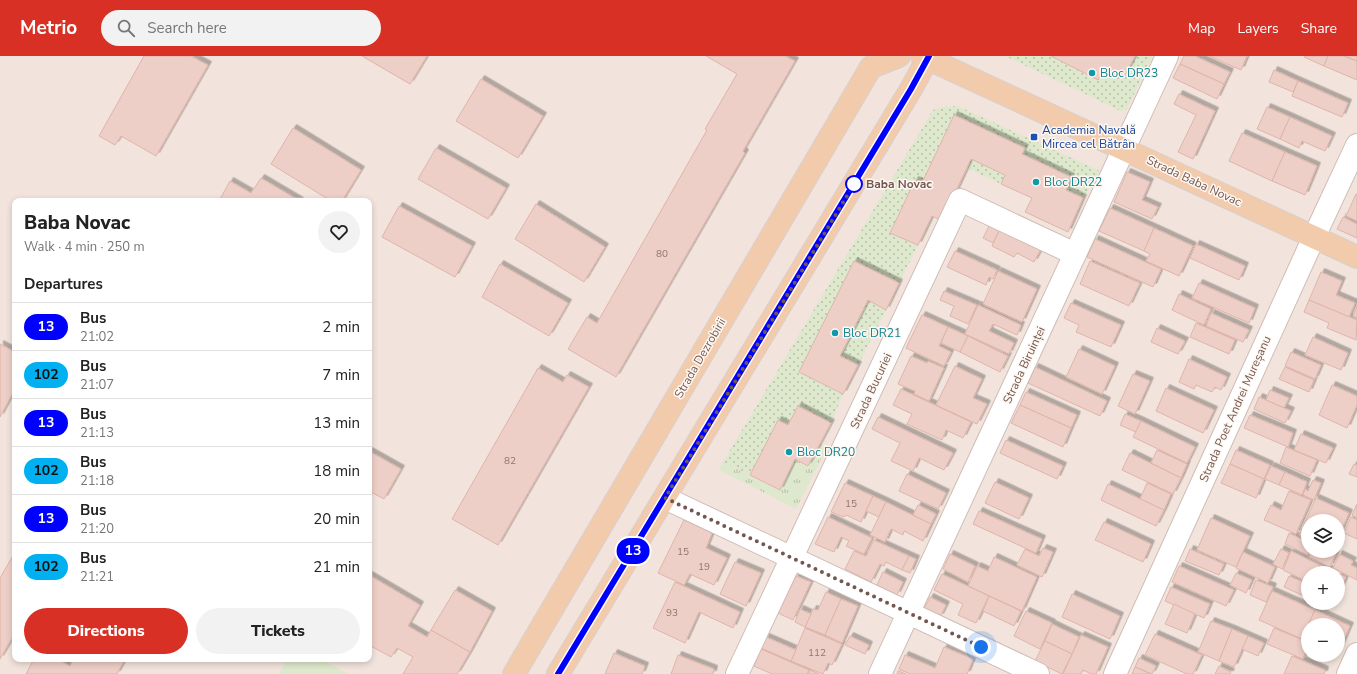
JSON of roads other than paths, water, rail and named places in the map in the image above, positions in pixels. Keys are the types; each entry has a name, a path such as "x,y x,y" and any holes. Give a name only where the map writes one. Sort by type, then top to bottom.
{"main road":[{"name":"Strada Dezrobirii","path":"514,674 871,67 899,56"},
{"name":"Strada Baba Novac","path":"926,57 1357,257"},
{"path":"558,674 911,89 926,57"}],"street":[{"name":"Strada Biruinței","path":"880,674 1167,56"},
{"name":"Strada Poet Andrei Mureșanu","path":"1115,674 1357,145"},
{"name":"Strada Bucuriei","path":"737,674 960,200 1075,254"},
{"path":"665,498 1038,674"},
{"path":"1348,674 1357,654"}],"place":[{"name":"Bloc DR23","path":"1092,73"},
{"name":"Academia Navală Mircea cel Bătrân","path":"1034,137"},
{"name":"Bloc DR22","path":"1036,182"},
{"name":"Baba Novac","path":"854,184"},
{"name":"Bloc DR21","path":"835,333"},
{"name":"Bloc DR20","path":"789,452"}]}
